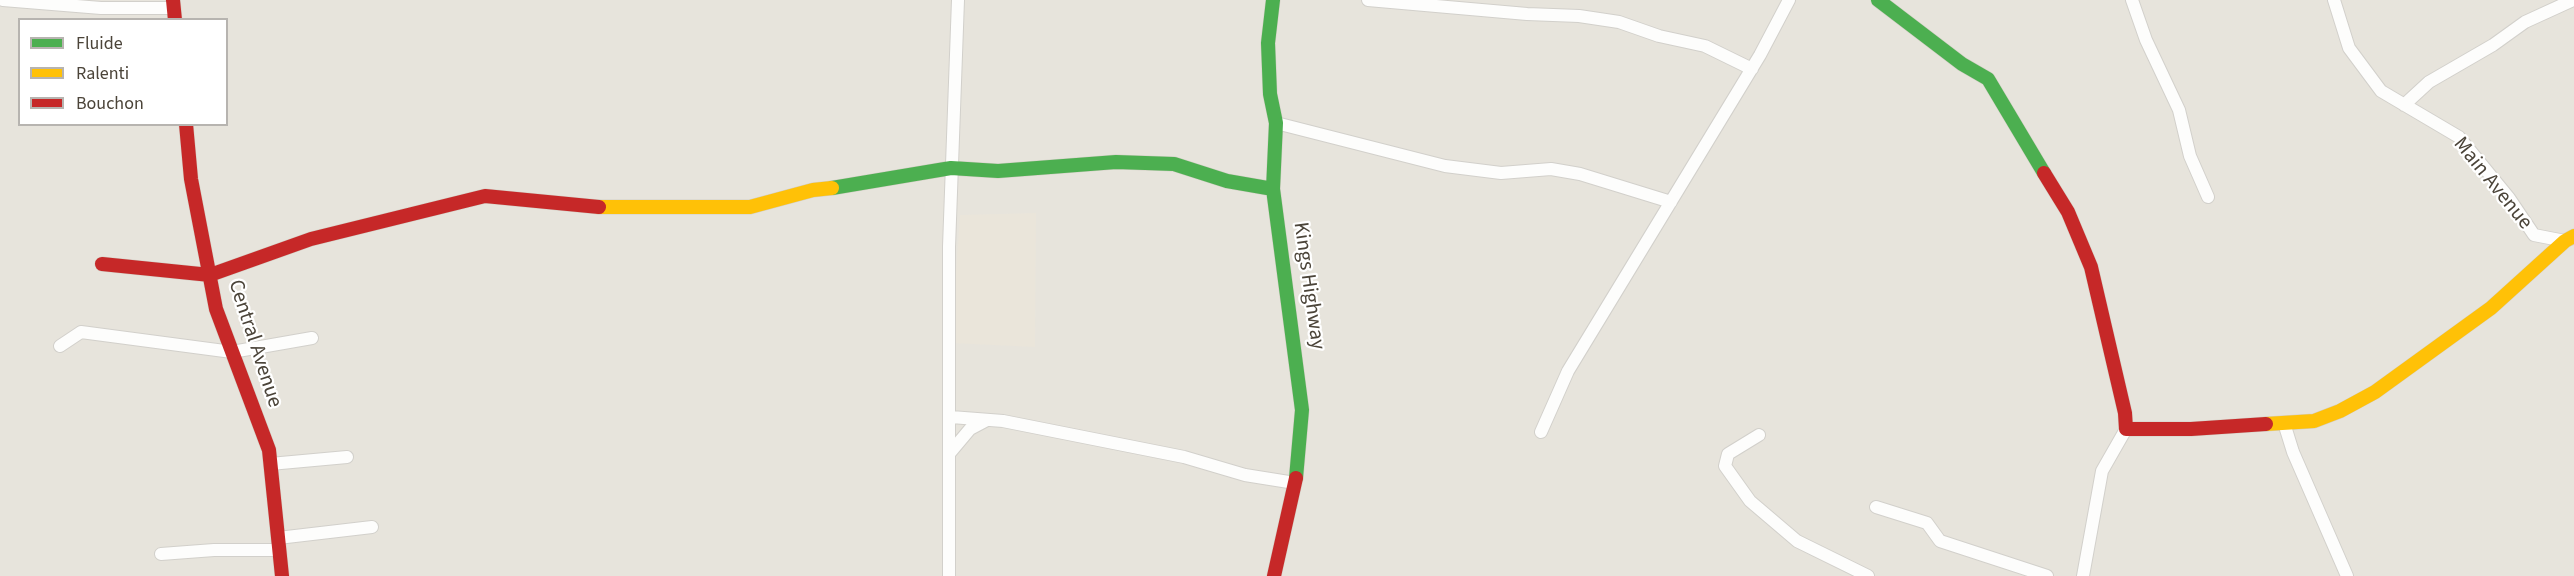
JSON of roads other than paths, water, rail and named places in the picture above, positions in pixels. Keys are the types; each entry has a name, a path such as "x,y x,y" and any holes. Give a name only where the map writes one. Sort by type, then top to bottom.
{"street":[{"path":"3,0 101,8 174,9"},
{"path":"949,576 951,417 949,247 958,0"},
{"name":"Kings Highway","path":"1273,0 1268,43 1270,94 1276,123 1274,189 1302,410 1295,483 1274,576"},
{"path":"1368,0 1527,14 1579,16 1620,22 1659,36 1706,46 1752,69"},
{"path":"1541,432 1568,371 1752,69 1789,0"},
{"path":"1878,0 1962,64 1988,79 2068,212 2091,267 2125,413 2126,429 2102,471 2083,576"},
{"path":"2132,0 2146,40 2179,110 2190,156 2208,197"},
{"name":"Main Avenue","path":"2334,0 2349,48 2380,91 2459,137 2509,198 2534,235 2571,238"},
{"path":"2404,105 2429,82 2493,45 2525,22 2573,0"},
{"path":"1276,123 1445,166 1501,173 1551,169 1580,174 1671,202"},
{"name":"Central Avenue","path":"186,126 191,179 216,309 269,450 282,576"},
{"path":"102,264 210,275 311,239 485,196 581,207 653,210 750,207 813,190 854,186 951,168 998,171 1116,162 1174,164 1227,181 1274,189"},
{"path":"2126,429 2191,429 2314,421 2340,411 2375,392 2491,308 2571,238"},
{"path":"60,346 81,332 232,352 312,338"},
{"path":"951,417 988,420 1080,436 1184,457 1245,475 1295,483"},
{"path":"949,454 970,429 988,420"},
{"path":"2284,423 2292,452 2347,576"},
{"path":"1759,435 1728,454 1725,466 1750,501 1797,541 1868,576"},
{"path":"270,464 347,457"},
{"path":"1876,507 1927,523 1940,541 2047,576"},
{"path":"162,554 279,544 372,527"}]}
